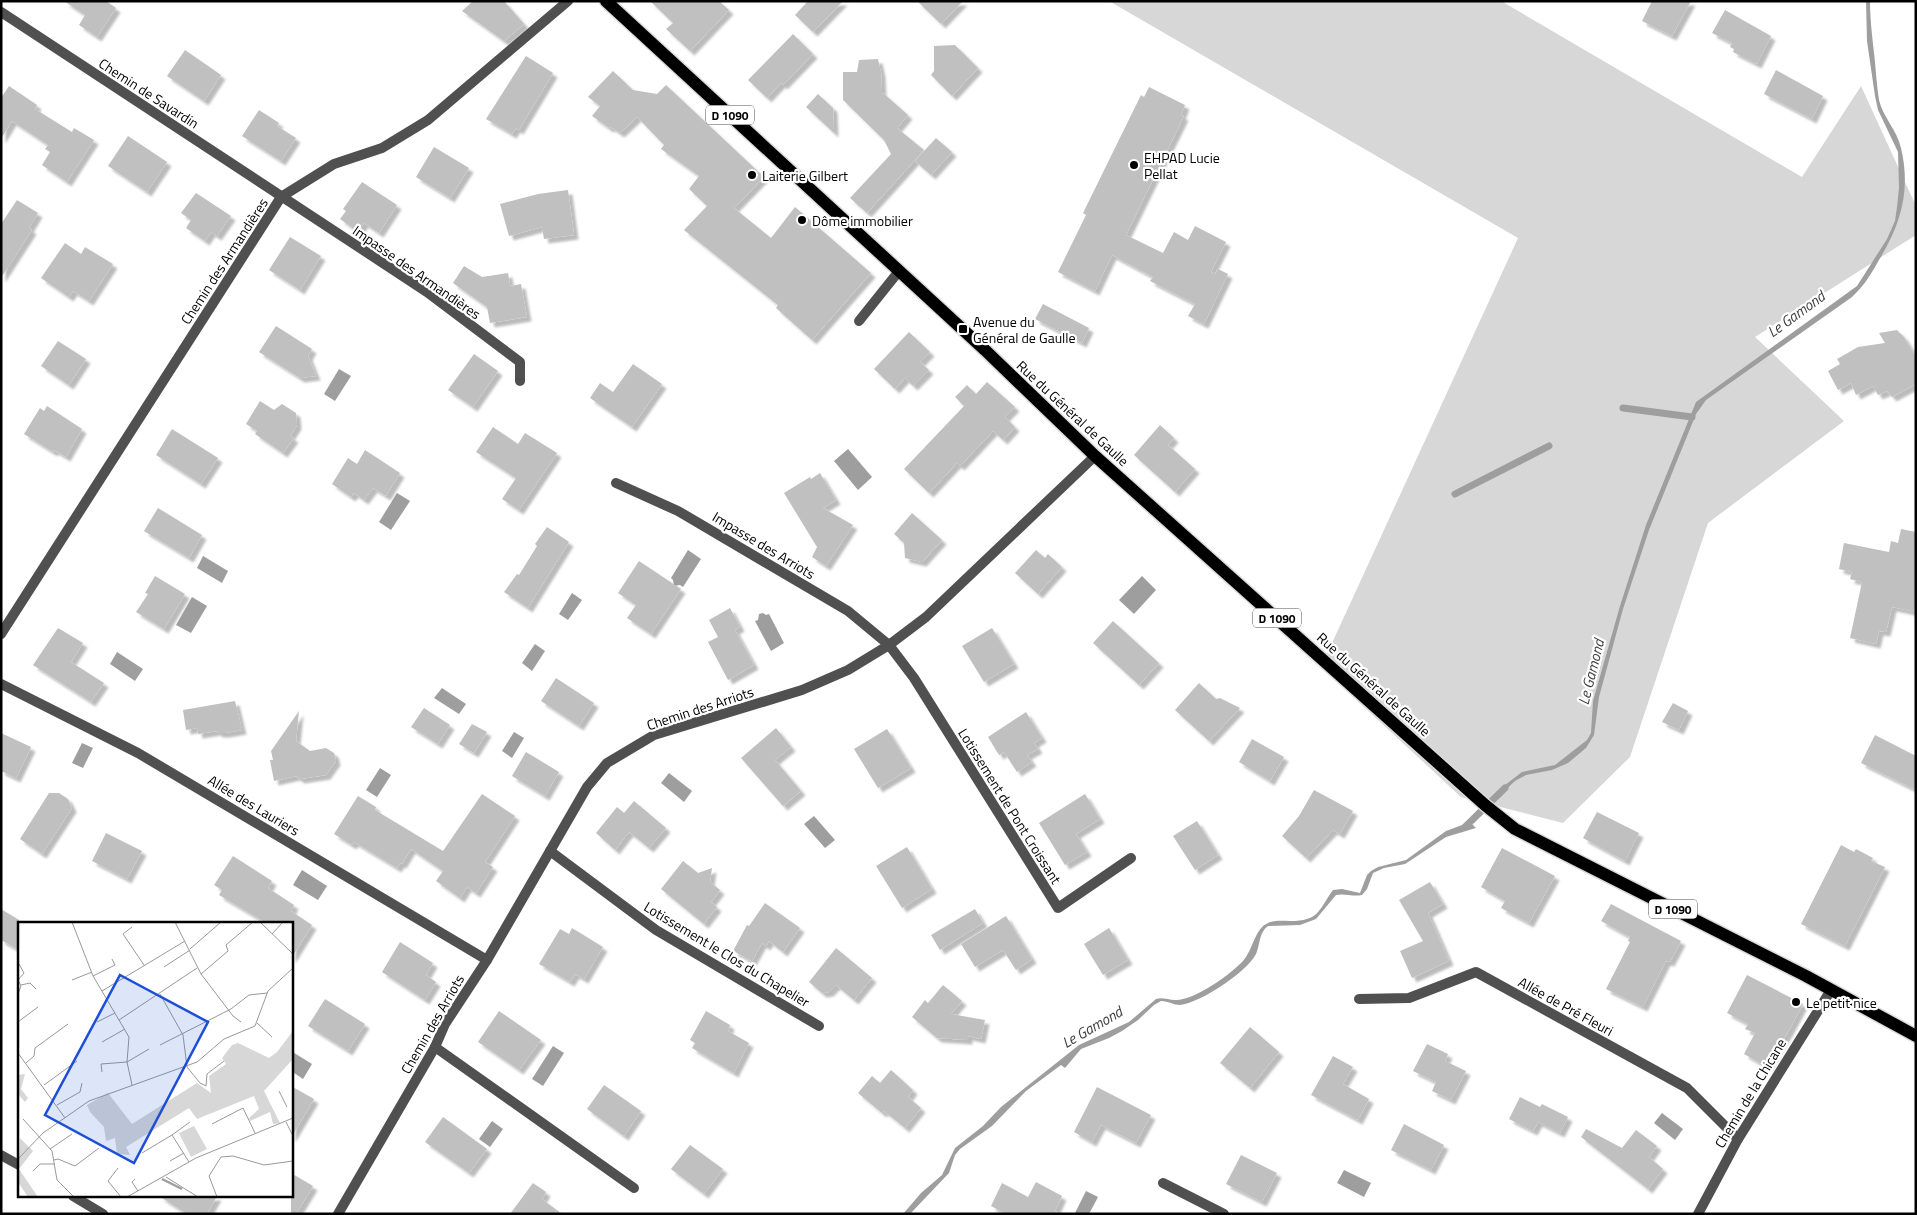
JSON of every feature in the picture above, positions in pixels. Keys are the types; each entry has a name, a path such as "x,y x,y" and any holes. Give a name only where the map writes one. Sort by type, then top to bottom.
{"main road":[{"name":"Rue du Général de Gaulle","path":"606,1 985,350 1095,456 1485,805 1516,829 1831,990"},
{"name":"D 1090","path":"1831,990 1916,1036"}],"street":[{"name":"Chemin des Armandières","path":"1,634 281,196 334,164 382,148 428,120 568,1"},
{"name":"Chemin de Savardin","path":"1,12 281,196"},
{"name":"Impasse des Armandières","path":"281,196 428,292 520,362 520,381"},
{"path":"859,321 899,271"},
{"name":"Chemin des Arriots","path":"338,1214 435,1047 445,1024 486,960 587,787 608,763 654,735 802,690 848,670 889,645 926,617 1095,456"},
{"name":"Impasse des Arriots","path":"616,483 678,511 741,546 848,611 889,645"},
{"name":"Lotissement de Pont Croissant","path":"889,645 914,678 1058,908 1131,858"},
{"name":"Allée des Lauriers","path":"1,684 138,752 486,960"},
{"name":"Lotissement le Clos du Chapelier","path":"550,851 656,930 819,1026"},
{"name":"Allée de Pré Fleuri","path":"1359,999 1409,998 1476,972 1687,1088 1738,1138"},
{"name":"Chemin de la Chicane","path":"1698,1214 1738,1138 1831,990"},
{"path":"435,1047 634,1188"},
{"path":"1,1155 18,1164"},
{"path":"1163,1183 1224,1214"},
{"path":"76,1198 103,1214"}],"shaded area":[{"path":"1109,1 1501,1 1802,177 1861,86 1916,206 1916,235 1755,337 1844,421 1708,523 1630,757 1563,823 1461,797 1321,667 1518,238"},
{"path":"1866,1 1870,1 1879,100 1899,141 1904,163 1905,178 1902,206 1887,247 1870,275 1852,297 1706,400 1696,414 1649,530 1623,609 1599,697 1594,735 1586,748 1568,763 1552,770 1526,775 1515,781 1501,794 1496,792 1522,772 1555,765 1587,740 1591,733 1593,701 1620,606 1646,525 1696,402 1857,286 1887,239 1895,221 1897,207 1899,188 1898,152 1878,110 1875,96 1867,41"},
{"path":"339,369 351,376 335,401 324,394"},
{"path":"848,449 872,477 858,490 834,461"},
{"path":"397,493 410,501 391,530 379,522"},
{"path":"688,550 701,559 683,587 680,585 674,586 671,578"},
{"path":"203,556 228,571 222,583 197,568"},
{"path":"1142,576 1156,590 1134,614 1119,600"},
{"path":"572,593 582,600 568,620 559,614"},
{"path":"192,597 207,606 191,633 176,625"},
{"path":"759,614 769,614 784,643 771,651 755,621 758,620"},
{"path":"535,644 545,651 532,671 522,663"},
{"path":"117,652 143,669 135,681 110,664"},
{"path":"442,688 466,704 459,714 434,698"},
{"path":"514,732 524,738 512,758 502,751"},
{"path":"82,743 93,748 83,768 72,763"},
{"path":"380,768 391,775 377,797 366,790"},
{"path":"669,773 692,791 684,802 661,783"},
{"path":"814,816 835,840 825,848 804,824"},
{"path":"1470,822 1476,828 1446,837 1405,864 1384,868 1373,873 1367,889 1362,895 1336,895 1316,919 1300,925 1268,926 1263,932 1256,954 1251,961 1222,986 1189,1003 1180,1005 1161,1001 1122,1031 1081,1049 1065,1068 1061,1065 1026,1091 992,1126 960,1149 955,1155 949,1173 910,1214 903,1214 921,1193 942,1175 955,1148 983,1126 1001,1107 1079,1045 1129,1022 1156,999 1183,999 1202,992 1230,973 1243,961 1260,929 1268,923 1273,921 1300,921 1312,917 1333,890 1342,889 1360,893 1367,875 1371,871 1378,867 1406,860 1446,831"},
{"path":"302,870 327,886 318,900 293,885"},
{"path":"553,1046 564,1053 543,1086 532,1079"},
{"path":"292,1052 312,1064 303,1079 292,1072"},
{"path":"1662,1113 1683,1129 1675,1140 1654,1123"},
{"path":"492,1121 503,1129 490,1147 479,1139"},
{"path":"1344,1170 1371,1183 1364,1197 1337,1183"},
{"path":"1086,1191 1098,1197 1089,1214 1077,1214 1075,1213"}],"building":[{"path":"64,1 106,1 116,8 97,37 79,25 85,15"},
{"path":"473,1 504,1 524,24 504,41 462,11"},
{"path":"650,1 719,1 729,10 690,51 666,29 673,23"},
{"path":"808,1 843,1 813,32 795,15"},
{"path":"917,1 963,1 941,24"},
{"path":"1652,1 1691,1 1672,36 1642,21"},
{"path":"1725,10 1771,36 1757,64 1733,52 1734,49 1730,47 1732,43 1712,33"},
{"path":"793,34 813,54 783,85 781,83 767,98 748,80"},
{"path":"955,45 978,68 952,96 931,75 934,71 934,46"},
{"path":"185,50 221,75 204,101 167,76"},
{"path":"526,56 553,73 519,130 516,128 512,134 486,119"},
{"path":"878,59 882,92 908,115 897,128 924,150 867,213 850,198 891,154 884,140 843,100 843,72 857,72 859,60"},
{"path":"1776,70 1823,96 1812,119 1764,94"},
{"path":"613,71 633,90 657,94 666,85 764,177 734,208 771,238 795,207 871,273 812,340 776,308 778,305 684,230 707,206 689,189 699,176 661,149 664,145 637,117 620,133 592,116 600,106 588,97"},
{"path":"9,86 37,105 35,109 72,132 74,128 94,140 67,182 42,165 50,152 45,149 48,145 12,121 1,139 1,98"},
{"name":"EHPAD Lucie Pellat","path":"1149,87 1185,105 1181,115 1184,116 1126,235 1163,253 1174,232 1188,240 1195,226 1226,242 1211,272 1215,274 1218,269 1228,274 1204,324 1188,316 1195,304 1150,281 1153,277 1112,255 1095,291 1058,272 1086,215 1083,213 1141,95 1144,97"},
{"path":"818,94 833,108 834,133 806,107"},
{"path":"259,110 279,123 277,126 296,138 281,161 242,136"},
{"path":"128,136 167,162 147,192 108,166"},
{"path":"936,138 952,152 931,175 915,161"},
{"path":"434,147 469,168 450,198 416,177"},
{"path":"362,182 397,205 379,233 364,223 358,232 340,219 346,211 343,209"},
{"path":"568,190 574,235 544,239 542,227 509,236 500,204 538,194"},
{"path":"196,193 231,216 217,236 211,232 205,241 186,228 191,220 181,213"},
{"path":"17,200 38,213 29,228 32,230 1,278 1,224"},
{"path":"290,237 321,256 300,290 269,270"},
{"path":"65,243 81,254 85,247 113,264 89,301 73,291 69,297 41,278"},
{"path":"464,266 482,277 508,273 510,286 521,284 527,317 490,323 487,307 453,283"},
{"path":"1043,304 1089,328 1082,343 1035,319"},
{"path":"276,326 312,349 308,356 316,376 300,378 259,352"},
{"path":"1897,330 1904,337 1916,357 1916,384 1892,397 1887,391 1878,395 1873,386 1856,395 1851,383 1838,390 1828,371 1840,364 1837,359 1858,347 1885,343 1879,333"},
{"path":"909,332 930,352 920,362 929,370 913,386 905,378 895,389 874,369"},
{"path":"58,341 86,359 69,385 41,366"},
{"path":"474,354 498,371 473,407 448,390"},
{"path":"633,364 662,384 632,427 590,398 600,383 613,392"},
{"path":"987,382 1015,407 1005,417 1015,427 1003,440 993,431 960,466 957,463 929,493 904,469 964,406 955,397 967,385 976,394"},
{"path":"260,401 274,410 282,404 296,413 297,425 290,436 294,438 283,453 255,434 257,431 246,424"},
{"path":"47,406 82,429 66,457 54,450 53,452 24,434 40,408 44,411"},
{"path":"1160,425 1174,438 1168,445 1195,469 1175,492 1134,455"},
{"path":"493,427 518,444 525,433 557,453 519,510 502,499 516,478 476,452"},
{"path":"172,429 218,458 201,484 156,455"},
{"path":"365,450 400,473 386,496 373,488 364,500 354,493 351,497 332,484 348,458 357,464"},
{"path":"820,473 836,500 823,508 853,525 826,566 812,557 817,547 784,493"},
{"path":"158,508 202,535 189,558 144,531"},
{"path":"912,513 942,540 922,562 905,558 904,543 894,534"},
{"path":"547,527 569,542 528,608 504,592 517,574 519,575 537,546 535,544"},
{"path":"1901,529 1916,532 1916,612 1892,607 1886,632 1879,631 1876,644 1850,638 1862,582 1850,579 1852,572 1839,569 1844,543 1889,552 1891,541 1898,543"},
{"path":"1036,550 1045,558 1048,554 1062,567 1038,594 1015,573"},
{"path":"639,561 681,589 651,634 627,618 636,605 618,593"},
{"path":"155,576 185,594 164,629 136,612 148,594 145,593"},
{"path":"730,608 740,627 735,630 754,665 728,680 708,642 718,637 709,620"},
{"path":"1113,621 1159,663 1139,685 1093,643"},
{"path":"58,628 83,643 71,662 104,683 91,702 33,665"},
{"path":"992,628 1014,664 984,682 962,646"},
{"path":"556,678 594,703 579,726 541,701"},
{"path":"1199,683 1216,699 1220,698 1240,708 1209,741 1175,710"},
{"path":"235,701 242,730 198,734 197,728 186,730 183,710"},
{"path":"1673,703 1688,711 1679,730 1662,722"},
{"path":"424,708 450,725 438,744 411,727"},
{"path":"299,711 296,741 310,751 326,748 334,753 336,761 326,775 300,779 296,776 274,781 270,760 273,760 271,751"},
{"path":"1026,712 1042,738 1034,743 1038,749 1027,755 1032,762 1017,772 1004,752 999,755 988,737"},
{"path":"472,724 487,732 474,753 459,744"},
{"path":"776,728 791,747 775,760 801,791 783,806 741,758"},
{"path":"887,729 911,768 878,788 854,749"},
{"path":"1,733 31,747 16,778 1,771"},
{"path":"1875,735 1916,756 1916,790 1861,763"},
{"path":"1252,739 1284,757 1270,781 1239,762"},
{"path":"526,752 559,772 545,796 512,776"},
{"path":"1314,790 1353,811 1340,834 1333,830 1306,858 1282,836 1299,816"},
{"path":"49,793 59,793 68,799 72,808 42,854 20,839"},
{"path":"482,794 515,816 485,862 493,867 476,893 467,887 460,898 436,881 443,871 411,849 402,864 400,863 397,868 354,842 352,845 334,834 358,796 376,807 375,810 443,851"},
{"path":"1085,794 1100,819 1076,834 1087,852 1065,865 1039,823"},
{"path":"634,801 666,828 649,848 629,832 615,850 596,833 617,807 624,813"},
{"path":"1597,812 1639,833 1625,861 1583,838"},
{"path":"1197,821 1218,855 1195,870 1173,836"},
{"path":"106,833 142,851 127,879 92,861"},
{"path":"1841,845 1854,852 1856,849 1873,858 1871,861 1885,867 1845,946 1801,924"},
{"path":"907,847 932,889 902,908 876,866"},
{"path":"1502,848 1555,876 1529,923 1501,908 1505,901 1481,887"},
{"path":"233,856 272,881 268,888 294,905 291,911 312,925 292,957 292,922 265,922 219,895 222,890 214,885"},
{"path":"683,861 698,873 712,868 710,882 720,890 711,902 717,907 704,924 661,889"},
{"path":"1430,882 1443,904 1428,913 1449,961 1412,978 1400,951 1423,941 1399,900"},
{"path":"765,903 800,928 783,952 769,941 766,946 762,943 752,961 733,951 747,925 749,926"},
{"path":"1611,904 1681,941 1670,962 1666,961 1643,1007 1606,989 1630,942 1628,941 1630,937 1601,921"},
{"path":"1,909 19,920 18,949 1,940"},
{"path":"975,909 983,923 940,950 931,935"},
{"path":"1006,916 1032,959 1016,970 1003,950 975,967 961,944"},
{"path":"572,928 603,947 584,979 575,974 570,982 539,964 560,929 569,934"},
{"path":"1109,928 1128,960 1103,975 1084,944"},
{"path":"400,942 433,963 426,975 436,982 425,1000 382,972"},
{"path":"836,948 872,978 854,1000 836,985 829,992 822,993 809,982"},
{"path":"1747,975 1803,1004 1767,1067 1744,1054 1755,1033 1745,1029 1748,1024 1727,1013"},
{"path":"943,985 962,1001 951,1014 985,1020 981,1039 968,1036 968,1040 937,1038 912,1017 925,1000 928,1003"},
{"path":"325,999 365,1024 348,1051 308,1026"},
{"path":"499,1011 541,1040 519,1070 478,1042"},
{"path":"706,1011 730,1025 728,1031 749,1043 734,1073 692,1048 695,1043 690,1040"},
{"path":"1250,1027 1279,1052 1250,1088 1220,1063"},
{"path":"1427,1044 1448,1054 1445,1061 1466,1071 1451,1100 1432,1091 1436,1082 1413,1071"},
{"path":"1333,1056 1353,1067 1343,1084 1369,1099 1358,1120 1311,1095"},
{"path":"891,1070 913,1090 908,1097 921,1108 905,1128 884,1111 882,1113 858,1093 872,1076 880,1083"},
{"path":"604,1085 641,1111 624,1136 587,1109"},
{"path":"292,1087 314,1099 292,1136"},
{"path":"1097,1087 1151,1115 1136,1143 1101,1125 1092,1142 1074,1132"},
{"path":"1520,1097 1540,1107 1542,1104 1568,1117 1560,1133 1538,1122 1533,1131 1509,1119"},
{"path":"443,1117 487,1149 469,1173 425,1142"},
{"path":"1404,1124 1444,1145 1431,1170 1391,1150"},
{"path":"1586,1129 1622,1148 1636,1130 1657,1146 1649,1157 1663,1169 1648,1189 1581,1137"},
{"path":"690,1145 723,1169 704,1194 671,1169"},
{"path":"1241,1155 1277,1173 1262,1202 1226,1184"},
{"path":"292,1174 313,1186 296,1214 291,1214"},
{"path":"1036,1182 1062,1196 1055,1211 1060,1214 1006,1214 991,1206 1002,1183 1028,1197"},
{"path":"533,1183 546,1192 542,1199 562,1214 510,1214"},
{"path":"162,1198 216,1198 207,1214 187,1214"}],"waterway":[{"path":"1623,408 1692,417"},
{"path":"1455,494 1549,446"},
{"name":"Le Gamond","path":"1465,827 1505,788"}],"place":[{"name":"EHPAD Lucie Pellat","path":"1134,165"},
{"name":"Laiterie Gilbert","path":"752,175"},
{"name":"Dôme immobilier","path":"802,220"},
{"name":"Avenue du Général de Gaulle","path":"963,329"},
{"name":"Le petit nice","path":"1796,1002"}]}
